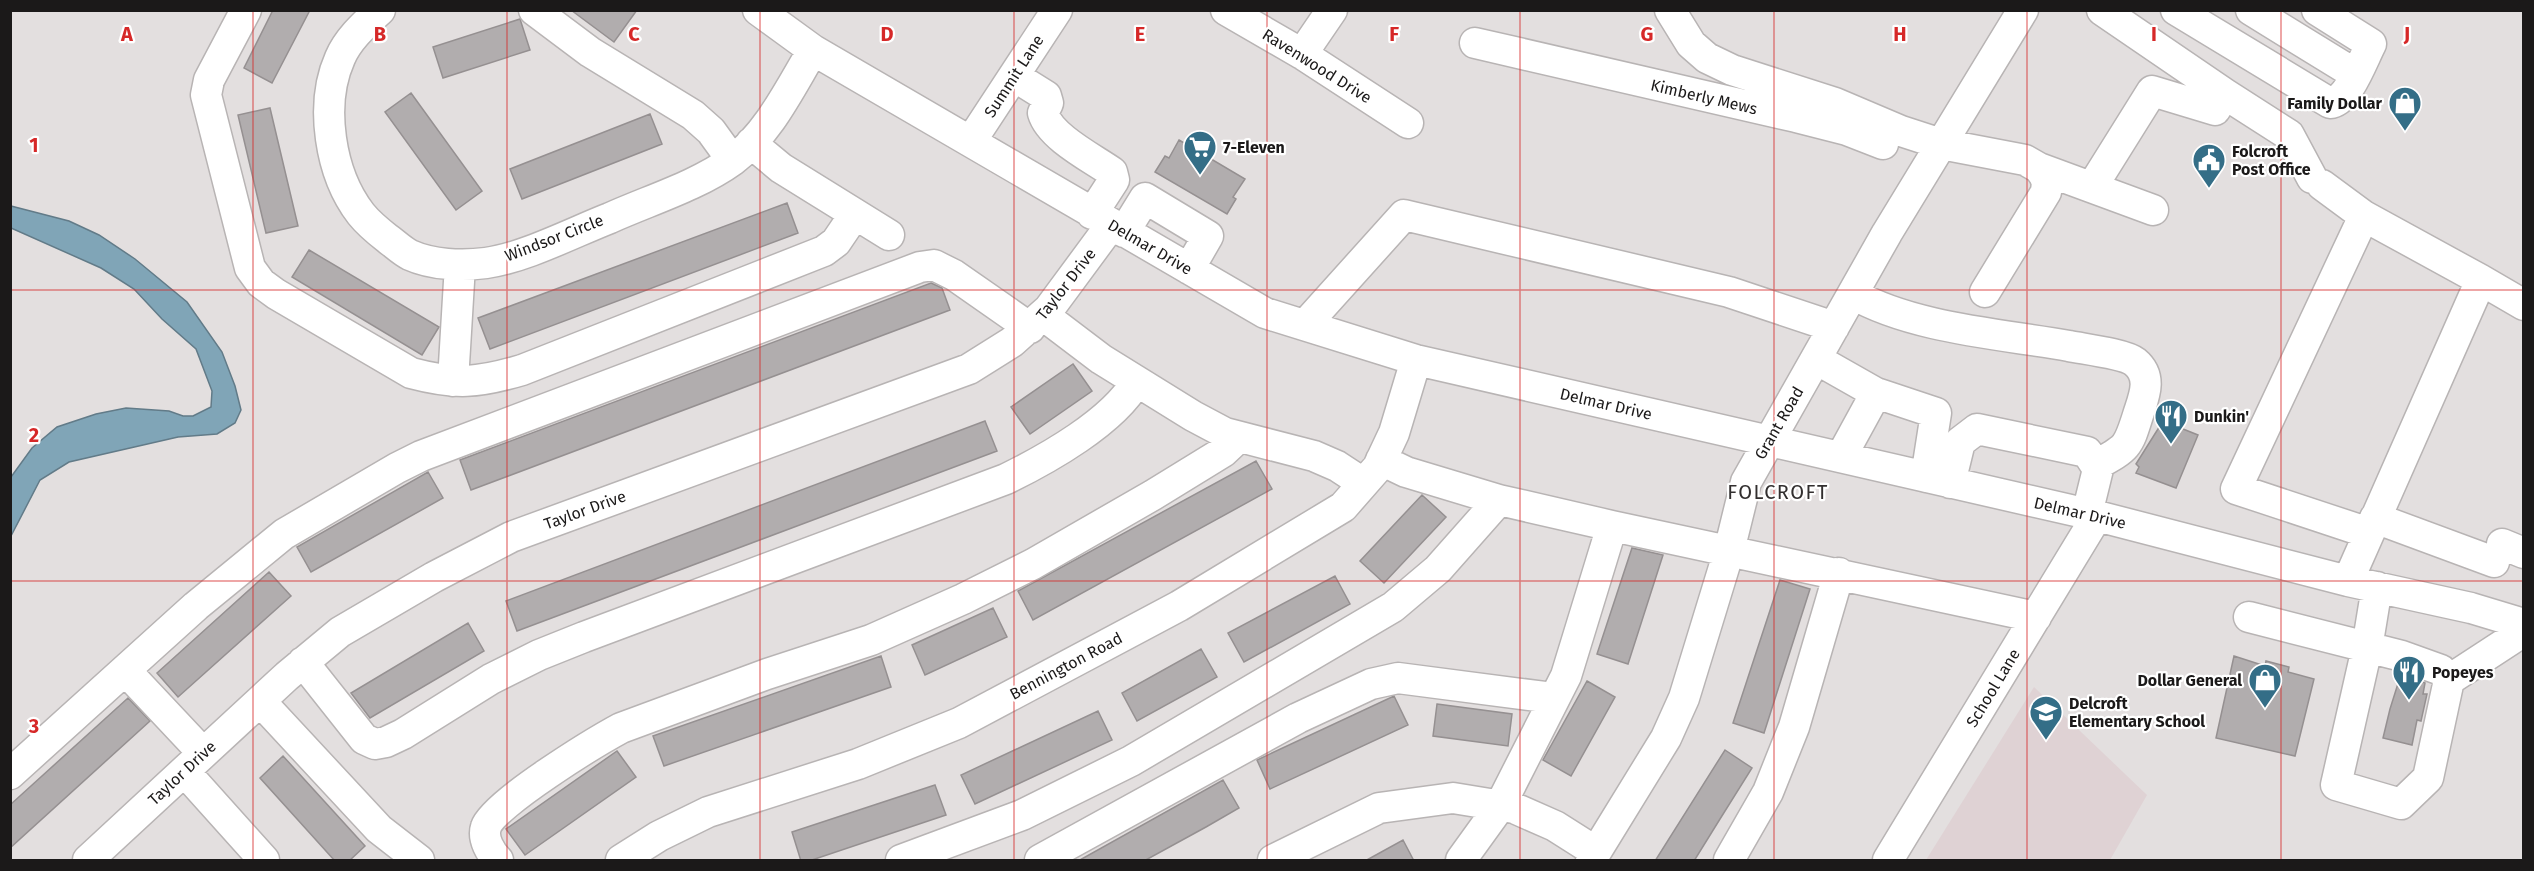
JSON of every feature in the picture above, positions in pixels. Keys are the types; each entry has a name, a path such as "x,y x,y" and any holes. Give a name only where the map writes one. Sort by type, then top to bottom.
{"street":[{"path":"246,10 209,80 207,94 250,268 261,283 276,294 411,373 453,381 474,382 522,370 812,257 836,242 855,214"},
{"name":"Windsor Circle","path":"380,10 353,36 340,58 332,86 329,116 341,175 361,214 393,243 410,255 460,265 489,262 543,246 694,182 742,151 772,117 813,51"},
{"path":"534,10 590,52 693,115 711,131 742,151 781,168 889,235"},
{"name":"Delmar Drive","path":"758,10 813,51 972,141 1109,224 1265,313 1416,360 2092,515 2348,581 2471,608 2523,624"},
{"name":"Summit Lane","path":"972,141 1057,10"},
{"name":"Ravenwood Drive","path":"1226,10 1302,54 1408,123"},
{"path":"1302,54 1332,10"},
{"path":"1670,10 1691,44 1707,58 1732,70 1835,103 1901,131 1936,154 2025,160 2039,168 2153,210"},
{"name":"Grant Road","path":"1594,856 1666,738 1684,698 1729,551 1746,482 1852,294 2023,10"},
{"path":"2102,10 2289,135 2317,182 2364,216 2523,305"},
{"path":"2176,10 2330,103 2340,101 2371,44 2317,10"},
{"path":"2251,10 2355,74"},
{"name":"Kimberly Mews","path":"1475,43 1846,130 1936,154"},
{"path":"1014,76 1046,96 1048,103 1043,113 1045,120 1065,140 1112,172 1114,180 1109,224"},
{"path":"2092,187 2152,91 2215,110 2225,94"},
{"path":"1039,182 1065,140"},
{"path":"1985,292 2046,192 2047,182 2039,168"},
{"path":"1109,224 1144,198 1208,236 1189,269"},
{"path":"1305,325 1404,215 1729,292 1834,327"},
{"path":"2364,216 2236,489 2372,525 2506,553"},
{"name":"Taylor Drive","path":"88,861 260,701 340,632 434,577 511,537 969,369 1037,322 1109,224"},
{"path":"453,381 460,265"},
{"path":"10,774 196,606 284,534 413,460 890,278 920,267 934,265 1037,322 1225,433 1314,456 1337,466 1372,472 1406,472 1499,500 2036,617"},
{"path":"2348,581 2481,280"},
{"path":"1852,294 1873,306 1912,319 2100,352 2134,361 2145,374 2146,387 2129,444 2096,465 2087,452 1977,429 1960,442 1938,480"},
{"path":"1816,359 1876,393 1936,414 1938,480"},
{"name":"Bennington Road","path":"621,861 659,836 708,812 858,764 959,723 1179,606 1343,507 1372,472 1394,432 1416,360"},
{"path":"303,662 364,739 375,744 386,742 403,734 491,679 539,655 647,612 1006,479 1031,466 1117,408 1136,382"},
{"path":"1841,458 1876,393"},
{"path":"498,861 490,852 486,837 486,826 495,814 539,779 600,739 621,728 767,674 871,640 963,599 1033,564 1153,495 1223,452 1239,437"},
{"name":"School Lane","path":"1888,861 2036,617 2092,515 2098,469 2096,465"},
{"path":"901,861 1022,815 1131,761 1393,607 1438,569 1499,500"},
{"path":"1461,861 1500,806 1566,676 1612,526"},
{"path":"1728,861 1768,792 1794,727 1839,573"},
{"path":"2377,587 2367,648 2337,785 2401,804 2428,778 2449,680 2523,631"},
{"path":"2249,617 2402,656 2441,670 2449,680"},
{"path":"125,670 264,861"},
{"path":"1040,861 1298,718 1371,684 1398,678 1553,698"},
{"path":"260,701 380,829 419,861"},
{"path":"1273,861 1379,808 1453,798 1514,808 1554,826 1594,856"}],"shaded area":[{"name":"Delcroft Elementary School","path":"2034,687 2147,795 2110,860 1926,860"}],"water":[{"path":"11,206 69,221 99,235 135,259 187,302 222,352 241,410 235,423 217,434 178,437 69,462 40,480 11,536 11,477 32,448 57,427 96,414 126,408 169,411 183,416 193,416 211,407 212,391 196,349 162,319 134,289 101,268 11,228"}],"building":[{"path":"273,10 310,10 272,83 244,68"},
{"path":"571,10 637,10 614,42"},
{"path":"520,19 530,50 443,78 433,47"},
{"path":"411,93 482,191 456,210 385,112"},
{"path":"270,108 298,226 266,233 238,115"},
{"path":"650,114 662,144 522,199 510,169"},
{"name":"7-Eleven","path":"1179,140 1245,179 1233,197 1236,199 1227,214 1155,172 1165,156 1169,158"},
{"path":"787,203 798,233 490,349 478,318"},
{"path":"309,250 439,327 422,355 292,277"},
{"path":"931,283 942,288 950,310 471,490 460,460"},
{"path":"1073,364 1092,391 1030,434 1011,407"},
{"path":"985,421 997,451 517,631 506,601"},
{"name":"Dunkin'","path":"2163,421 2198,435 2176,488 2136,473 2139,467 2136,464"},
{"path":"1256,461 1272,489 1033,620 1018,591"},
{"path":"428,472 443,498 311,572 297,547"},
{"path":"1422,495 1446,517 1384,583 1360,561"},
{"path":"1632,548 1663,555 1628,664 1597,654"},
{"path":"269,572 291,596 178,697 157,673"},
{"path":"1335,576 1350,604 1244,662 1228,633"},
{"path":"1780,580 1810,589 1764,733 1733,723"},
{"path":"993,608 1007,637 925,675 912,645"},
{"path":"468,623 484,651 370,718 351,693"},
{"path":"1201,649 1217,677 1137,721 1122,693"},
{"path":"881,656 891,687 664,766 653,736"},
{"name":"Dollar General","path":"2234,656 2265,666 2266,661 2289,667 2288,672 2314,679 2295,756 2216,738"},
{"name":"Popeyes","path":"2401,674 2425,683 2423,694 2427,694 2421,721 2417,720 2412,745 2383,738"},
{"path":"1587,681 1615,697 1571,776 1543,760"},
{"path":"1394,696 1408,725 1270,789 1257,760"},
{"path":"128,698 150,721 10,848 10,805"},
{"path":"1437,704 1512,714 1508,746 1433,736"},
{"path":"1098,711 1112,740 975,804 961,775"},
{"path":"1725,750 1752,768 1694,861 1655,861"},
{"path":"617,751 636,777 525,855 506,829"},
{"path":"283,756 365,846 349,861 335,861 260,778"},
{"path":"1223,780 1239,808 1206,827 1144,861 1078,861"},
{"path":"935,785 946,815 809,861 801,861 792,832"},
{"path":"1403,840 1414,861 1365,861"}],"place":[{"name":"Family Dollar","path":"2405,132"},
{"name":"7-Eleven","path":"1200,176"},
{"name":"Folcroft Post Office","path":"2209,189"},
{"name":"Dunkin'","path":"2171,445"},
{"name":"Popeyes","path":"2409,701"},
{"name":"Dollar General","path":"2265,709"},
{"name":"Delcroft Elementary School","path":"2046,741"}],"district":[{"name":"FOLCROFT","path":"1778,492"}]}
